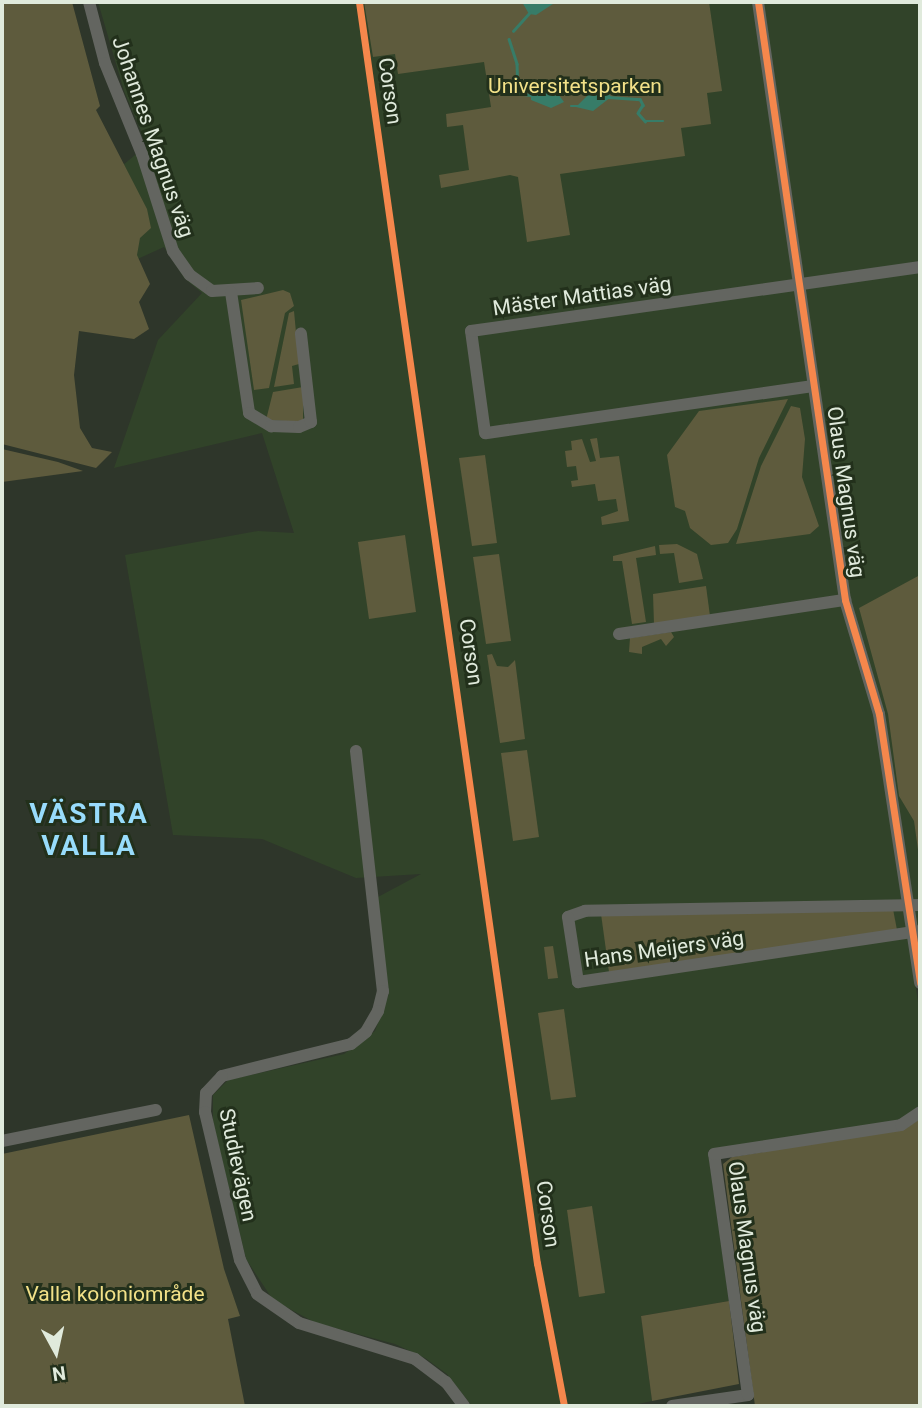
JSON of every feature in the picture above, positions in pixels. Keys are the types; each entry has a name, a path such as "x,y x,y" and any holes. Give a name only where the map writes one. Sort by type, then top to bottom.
{"street":[{"name":"Johannes Magnus väg","path":"89,2 105,63 142,154 173,251 204,286 217,293 258,288"},
{"name":"Olaus Magnus väg","path":"758,2 845,600 879,714 915,905 920,983"},
{"name":"Mäster Mattias väg","path":"814,386 485,433 471,331 920,267"},
{"path":"231,292 250,413 271,426 299,427 312,422 301,334"},
{"path":"619,634 845,600"},
{"name":"Studievägen","path":"356,751 383,991 379,1011 366,1032 351,1044 222,1076 206,1093 205,1112 240,1259 257,1294 299,1323 415,1359 446,1382 464,1406"},
{"name":"Hans Meijers väg","path":"915,905 585,911 568,917 578,982 916,931"},
{"path":"2,1141 156,1110"},
{"name":"Olaus Magnus väg","path":"672,1406 748,1395 714,1154 901,1125 920,1112"}],"shaded area":[{"path":"98,2 920,2 920,946 910,948 920,1016 920,1105 898,1121 708,1151 729,1301 641,1316 652,1401 629,1406 472,1406 447,1374 425,1358 395,1344 316,1323 273,1300 246,1259 213,1122 213,1095 228,1080 344,1054 375,1031 389,993 376,898 421,874 356,878 262,839 173,835 125,555 258,531 294,533 262,433 114,468 158,340 202,293 184,278 164,247 109,272 80,201 147,145 124,91"}],"green space":[{"path":"2,2 72,2 100,106 96,110 147,209 151,228 140,238 137,255 150,284 139,302 149,329 134,339 79,331 74,375 80,428 92,448 112,452 96,468 2,444"},
{"name":"Universitetsparken","path":"364,2 709,2 722,91 707,93 711,124 681,128 685,156 560,174 570,235 527,242 518,177 510,175 441,188 439,175 469,170 463,125 447,127 446,114 491,107 484,62 398,74 395,54 373,57"},
{"path":"283,290 290,293 294,306 285,313 269,388 254,390 241,300"},
{"path":"294,311 299,364 292,366 294,384 274,387 289,313"},
{"path":"303,387 303,422 266,420 273,392"},
{"path":"788,399 759,458 737,529 728,543 711,545 690,528 685,511 675,507 667,455 699,411"},
{"path":"791,406 800,408 805,439 802,477 819,526 810,534 736,544 761,466"},
{"path":"597,438 600,458 619,456 629,521 602,525 601,517 618,511 616,499 598,501 595,484 572,487 571,481 578,480 576,466 567,467 565,451 572,450 571,441 582,439 590,462 596,461 590,439"},
{"path":"2,449 58,462 83,471 2,482"},
{"path":"485,455 497,543 472,546 459,458"},
{"path":"405,535 416,612 369,619 358,542"},
{"path":"677,544 697,554 703,579 679,583 674,553 660,554 659,545"},
{"path":"655,546 656,555 636,558 646,622 632,624 622,561 613,561 613,556"},
{"path":"499,554 511,641 486,644 473,557"},
{"path":"920,575 920,864 914,821 899,796 888,714 859,608"},
{"path":"706,586 710,616 654,624 653,594"},
{"path":"671,632 674,637 666,646 661,639 642,647 642,654 629,652 630,638"},
{"path":"492,654 497,666 508,667 515,660 525,739 500,743 487,655"},
{"path":"527,750 539,837 513,841 501,753"},
{"path":"893,909 897,930 609,972 601,914"},
{"path":"553,946 558,978 548,979 544,947"},
{"path":"564,1009 576,1097 551,1100 538,1013"},
{"name":"Valla koloniområde","path":"189,1115 224,1269 240,1316 228,1319 245,1406 2,1406 2,1154"},
{"path":"920,1119 920,1406 755,1406 723,1164 732,1157 906,1128"},
{"path":"592,1206 605,1293 579,1297 567,1210"},
{"path":"729,1301 739,1384 652,1401 641,1316"}],"water":[{"path":"522,2 556,2 536,15 529,14"},
{"path":"541,86 556,91 564,102 551,108 531,100 531,90"},
{"path":"590,93 611,97 593,111 576,107"}],"waterway":[{"path":"513,31 529,13"},
{"path":"509,39 517,64 518,93 530,95"},
{"path":"608,97 640,99 643,105 638,113 645,121 663,121"},
{"path":"571,106 579,106"}],"cycle path":[{"name":"Corson","path":"359,2 537,1263 564,1406"},
{"path":"758,2 845,600 879,714 920,983"}],"district":[{"name":"VÄSTRA VALLA","path":"89,830"}]}
